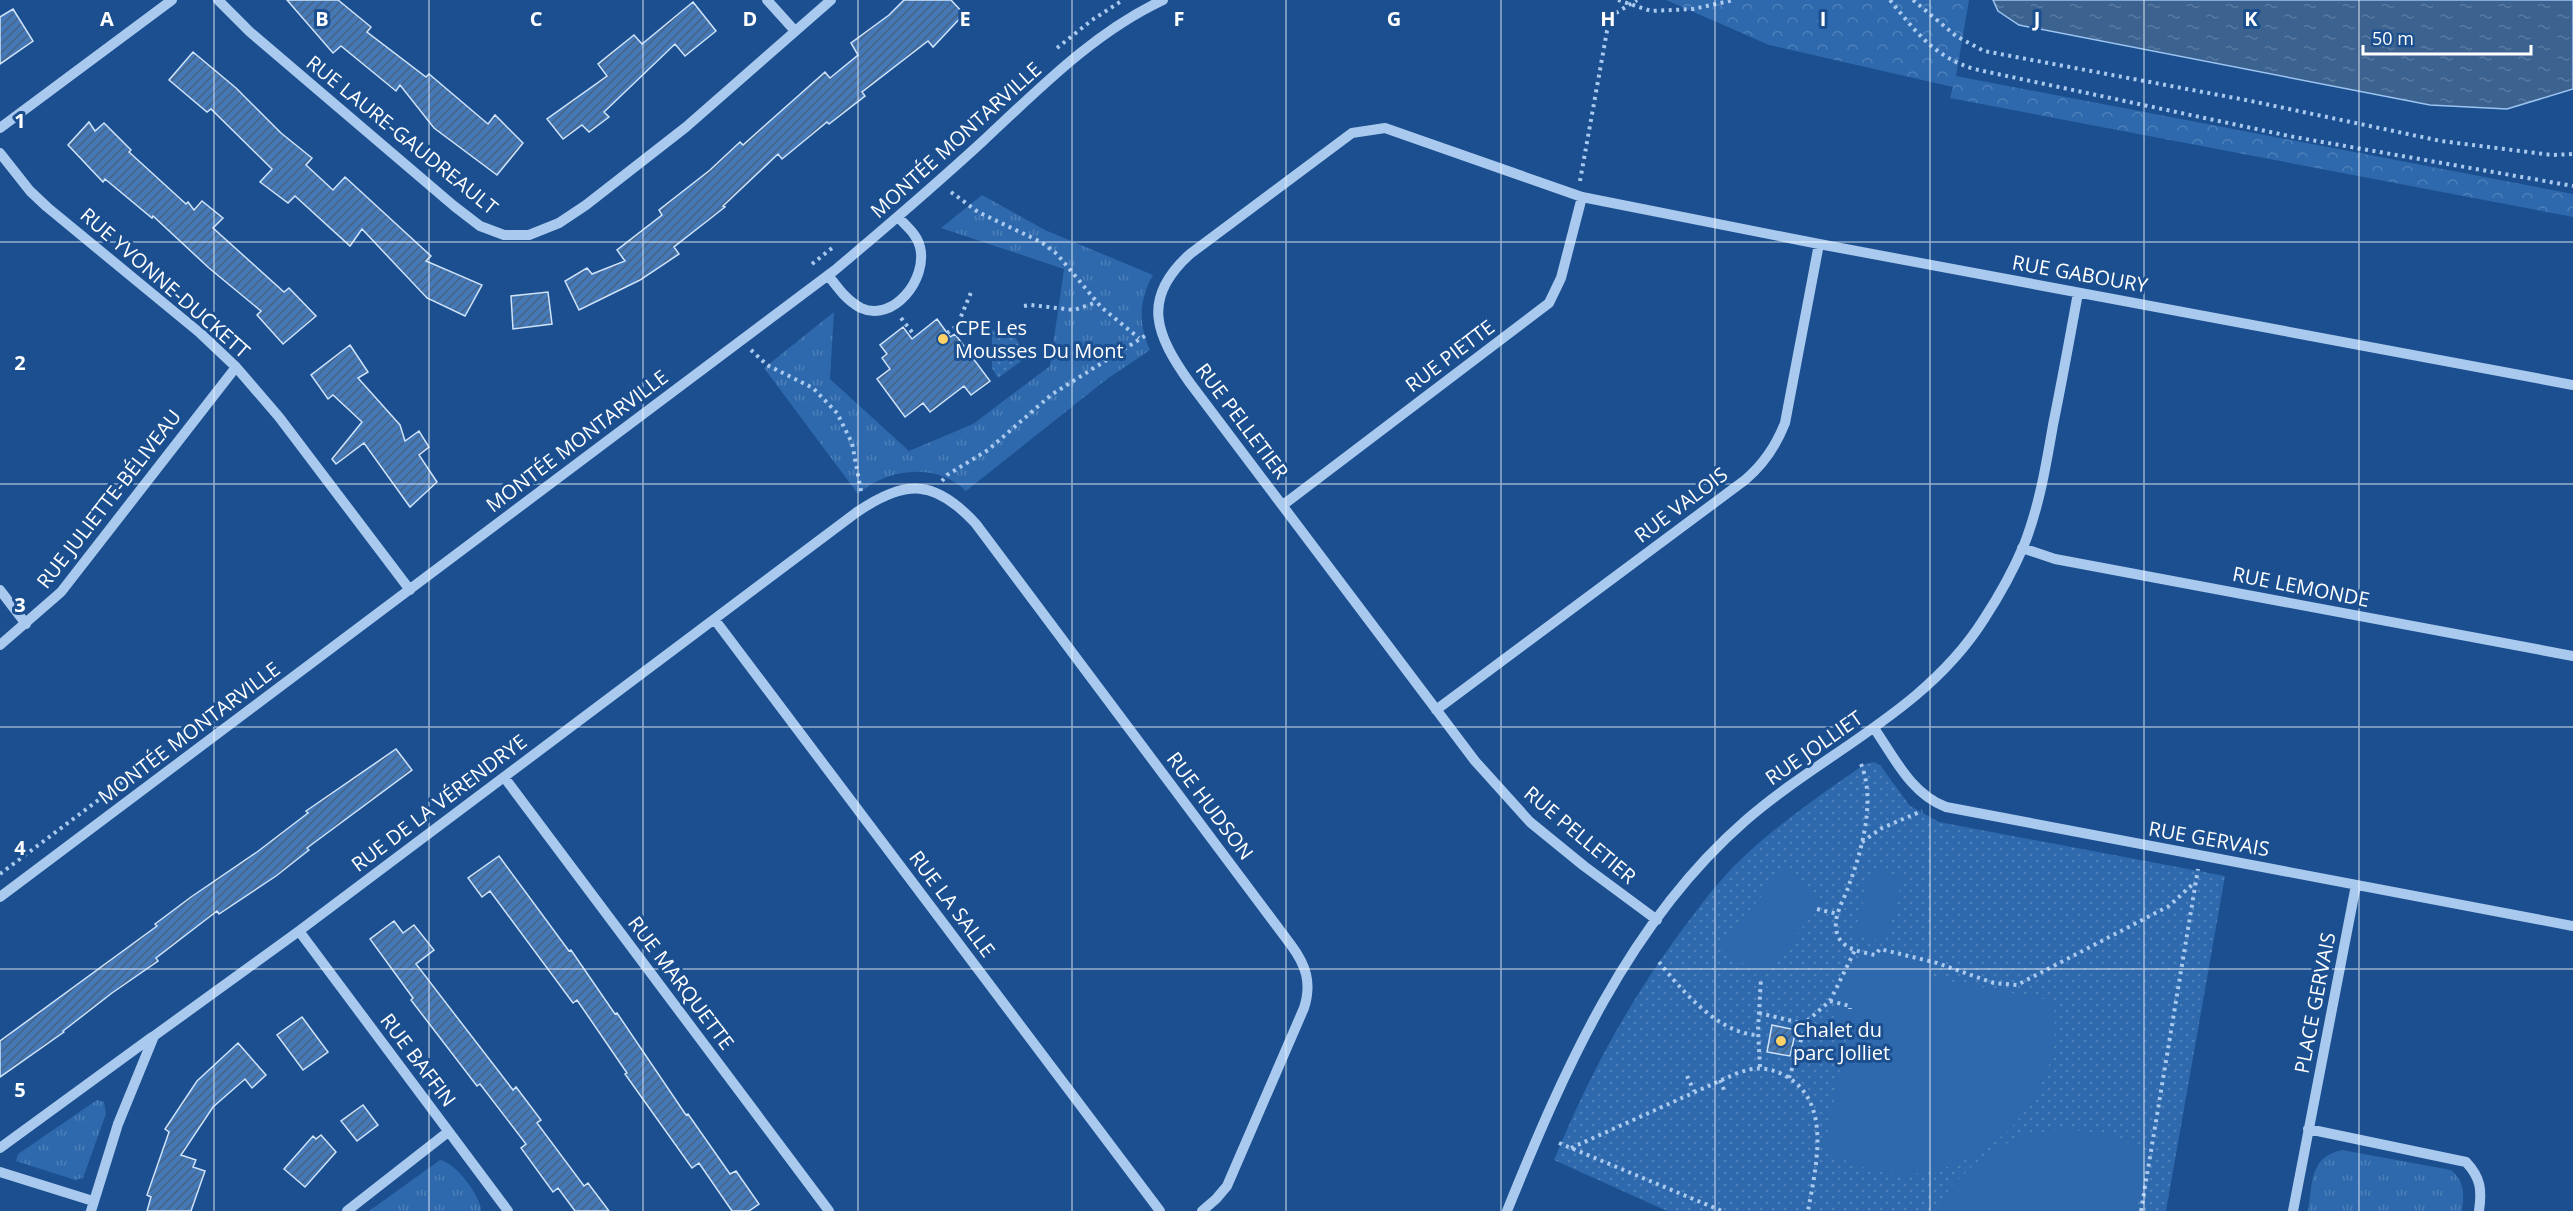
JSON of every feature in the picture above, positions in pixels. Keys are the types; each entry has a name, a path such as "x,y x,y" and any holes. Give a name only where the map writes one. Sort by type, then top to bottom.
{"street":[{"path":"0,128 172,0"},
{"name":"RUE LAURE-GAUDREAULT","path":"218,0 250,32 459,210 486,230 510,236 529,235 548,229 571,216 686,127 831,0"},
{"path":"767,0 795,32"},
{"name":"MONTÉE MONTARVILLE","path":"0,897 828,275 939,181 1074,58 1122,22 1163,0"},
{"name":"RUE PELLETIER","path":"1582,197 1385,128 1352,133 1184,260 1162,289 1158,304 1159,328 1178,366 1475,761 1530,822 1584,866 1657,920"},
{"name":"RUE YVONNE-DUCKETT","path":"0,153 42,203 200,333 236,367 279,417 410,590"},
{"name":"RUE GABOURY","path":"1582,197 2573,386"},
{"name":"RUE PIETTE","path":"1283,506 1549,303 1561,278 1582,197"},
{"path":"828,275 846,297 863,309 871,311 885,308 906,295 918,278 921,262 920,247 913,233 898,217"},
{"name":"RUE VALOIS","path":"1436,710 1745,480 1762,464 1776,444 1785,423 1819,244"},
{"name":"RUE JOLLIET","path":"1507,1211 1553,1100 1586,1032 1623,968 1657,920 1701,865 1742,824 1798,778 1910,703 1953,662 1994,602 2022,548 2044,476 2078,292"},
{"name":"RUE JULIETTE-BÉLIVEAU","path":"0,645 46,607 70,580 236,367"},
{"name":"RUE DE LA VÉRENDRYE","path":"0,1148 299,931 870,503 896,491 920,489 936,492"},
{"name":"RUE HUDSON","path":"936,492 955,503 976,524 1298,954 1306,968 1308,992 1300,1018 1227,1186 1202,1211"},
{"name":"RUE LEMONDE","path":"2022,548 2055,559 2573,657"},
{"path":"0,590 26,624"},
{"name":"RUE LA SALLE","path":"715,620 1160,1211"},
{"name":"RUE GERVAIS","path":"1874,728 1916,788 1933,802 1946,807 2573,926"},
{"name":"RUE MARQUETTE","path":"504,777 829,1211"},
{"name":"PLACE GERVAIS","path":"2293,1211 2356,885"},
{"name":"RUE BAFFIN","path":"299,931 508,1211"},
{"path":"0,1172 92,1206 126,1100 154,1036"},
{"path":"2308,1129 2466,1162 2478,1175 2482,1193 2479,1211"},
{"path":"347,1211 448,1132"}],"path":[{"path":"1054,51 1086,24 1123,0"},
{"path":"1618,0 1651,11 1694,9 1734,0"},
{"path":"1582,197 1580,175 1607,31 1616,13 1637,0"},
{"path":"1890,0 1938,53 1952,62 1974,69 2294,137 2573,186"},
{"path":"1913,0 1956,36 1984,51 2251,101 2441,141 2552,155 2573,154"},
{"path":"939,181 969,207 1041,242 1057,254 1097,302 1114,319 1139,338"},
{"path":"803,271 836,244"},
{"path":"947,333 957,326 972,290"},
{"path":"1024,306 1074,310 1097,302"},
{"path":"936,492 947,475 988,450 1052,395 1139,338 1159,328"},
{"path":"743,339 759,359 813,388 837,413 849,434 861,492 870,503"},
{"path":"1861,764 1866,801 1862,843 1838,914 1836,927 1846,947 1855,951 1875,955 1880,949 1881,941"},
{"path":"0,874 134,773"},
{"path":"1862,843 1882,828 1917,814 1933,802"},
{"path":"2141,1211 2195,882 2202,856"},
{"path":"1880,949 1937,963 1994,983 2017,985 2169,906 2195,882"},
{"path":"1817,909 1838,914"},
{"path":"1789,1077 1806,1024 1813,1014 1830,1001 1855,951"},
{"path":"1659,962 1694,1003 1732,1027 1758,1035"},
{"path":"1760,1067 1758,1035 1761,978"},
{"path":"1830,1001 1850,1006 1850,1009"},
{"path":"1759,1013 1806,1024"},
{"path":"1571,1148 1694,1091 1745,1070 1760,1067 1789,1077 1808,1094 1816,1119 1817,1152 1808,1211"},
{"path":"1686,1076 1694,1091"},
{"path":"1720,1080 1724,1090"},
{"path":"1559,1143 1722,1211"}],"green space":[{"path":"1666,0 1969,0 1956,76 2573,194 2573,217 1950,98 1953,87 1769,45"},
{"path":"982,195 1045,230 1153,275 1145,293 1142,312 1143,331 1150,350 1107,379 966,491 941,476 927,472 912,472 883,478 858,494 764,368 834,312 830,379 909,451 973,424 1050,366 1064,269 941,228"},
{"path":"992,330 1015,337 1027,357 998,378 992,368"},
{"path":"1874,762 1880,765 1910,806 1939,822 2225,876 2166,1211 1667,1211 1554,1160 1608,1045 1657,965 1710,893 1748,852 1780,825 1865,764"},
{"path":"1873,868 1903,877 1885,942 1854,934"},
{"path":"1784,869 1824,901 1761,978 1721,945"},
{"path":"1876,946 1935,961 1933,978 2054,1001 2054,1042 2048,1069 2036,1095 2020,1118 2000,1137 1978,1153 1953,1165 1926,1172 1898,1174 1878,1172 1824,1151 1847,1035 1831,1031 1843,970"},
{"path":"97,1100 104,1102 106,1114 83,1178 75,1180 16,1161 18,1154"},
{"path":"2063,1129 2108,1134 2148,1151 2136,1211 1937,1211 1951,1186 1988,1152 2025,1135"},
{"path":"2342,1150 2451,1170 2461,1184 2462,1211 2308,1211 2312,1181 2318,1165 2331,1153"},
{"path":"440,1160 460,1173 477,1197 481,1211 369,1211"}],"water":[{"path":"1993,0 2573,0 2573,89 2507,109 2430,105 2019,25 1998,11"}],"building":[{"path":"287,0 338,0 371,27 367,32 426,77 429,74 488,124 495,115 523,143 497,175 434,128 400,85 396,91 341,46 333,53"},
{"path":"904,0 951,0 964,14 933,47 928,41 862,92 865,96 829,124 827,122 782,159 778,154 723,206 725,207 674,247 679,254 640,280 579,310 565,281 587,268 592,274 625,261 617,250 662,215 659,210 710,170 740,142 743,145 825,72 830,78 858,55 851,43 889,15"},
{"path":"693,2 716,31 685,56 675,44 604,112 609,117 589,132 582,125 563,139 547,119 607,76 598,64 634,35 642,44"},
{"path":"13,9 33,41 0,64 0,17"},
{"path":"193,52 236,88 281,133 312,158 306,165 333,190 345,177 431,256 426,261 482,285 465,316 427,298 362,229 350,246 295,196 288,203 260,182 272,169 211,109 207,112 169,80"},
{"path":"89,122 95,131 104,123 131,150 129,152 186,204 188,202 194,210 202,201 223,218 213,228 284,292 289,288 316,316 283,344 257,315 261,311 209,268 153,216 152,218 105,179 103,182 68,145"},
{"path":"548,292 552,324 513,329 511,296"},
{"path":"937,319 950,337 955,334 990,381 971,395 964,386 930,412 923,403 905,417 877,379 890,369 882,358 887,354 880,345 903,327 912,339"},
{"path":"350,345 368,372 358,378 400,425 405,441 419,431 429,447 419,455 437,482 410,507 364,443 336,464 332,459 362,422 333,395 328,399 311,375"},
{"path":"396,749 412,770 307,848 309,850 276,876 219,914 217,911 156,958 158,961 0,1077 0,1041 157,926 155,924 191,897 257,852 308,813 306,811"},
{"path":"499,856 569,951 571,950 615,1014 617,1013 686,1115 688,1114 730,1174 736,1171 759,1204 749,1211 732,1211 699,1163 692,1168 625,1074 627,1073 577,1000 573,1003 490,891 482,897 468,878"},
{"path":"394,921 403,933 414,925 434,950 416,964 513,1090 516,1087 541,1120 537,1123 584,1186 588,1183 609,1211 575,1211 558,1188 553,1192 521,1148 526,1144 480,1084 477,1086 411,1000 413,998 370,939"},
{"path":"302,1017 328,1052 303,1070 277,1035"},
{"name":"Chalet du parc Jolliet","path":"1772,1025 1796,1030 1790,1056 1767,1052"},
{"path":"238,1043 266,1075 252,1088 245,1079 213,1107 181,1155 196,1160 193,1167 205,1171 191,1211 147,1211 151,1197 147,1195 169,1132 165,1129 197,1081"},
{"path":"363,1105 378,1125 357,1141 341,1121"},
{"path":"321,1135 336,1152 305,1187 284,1169 313,1136 316,1139"}],"place":[{"name":"CPE Les Mousses Du Mont","path":"943,339"},
{"name":"Chalet du parc Jolliet","path":"1781,1041"}]}
